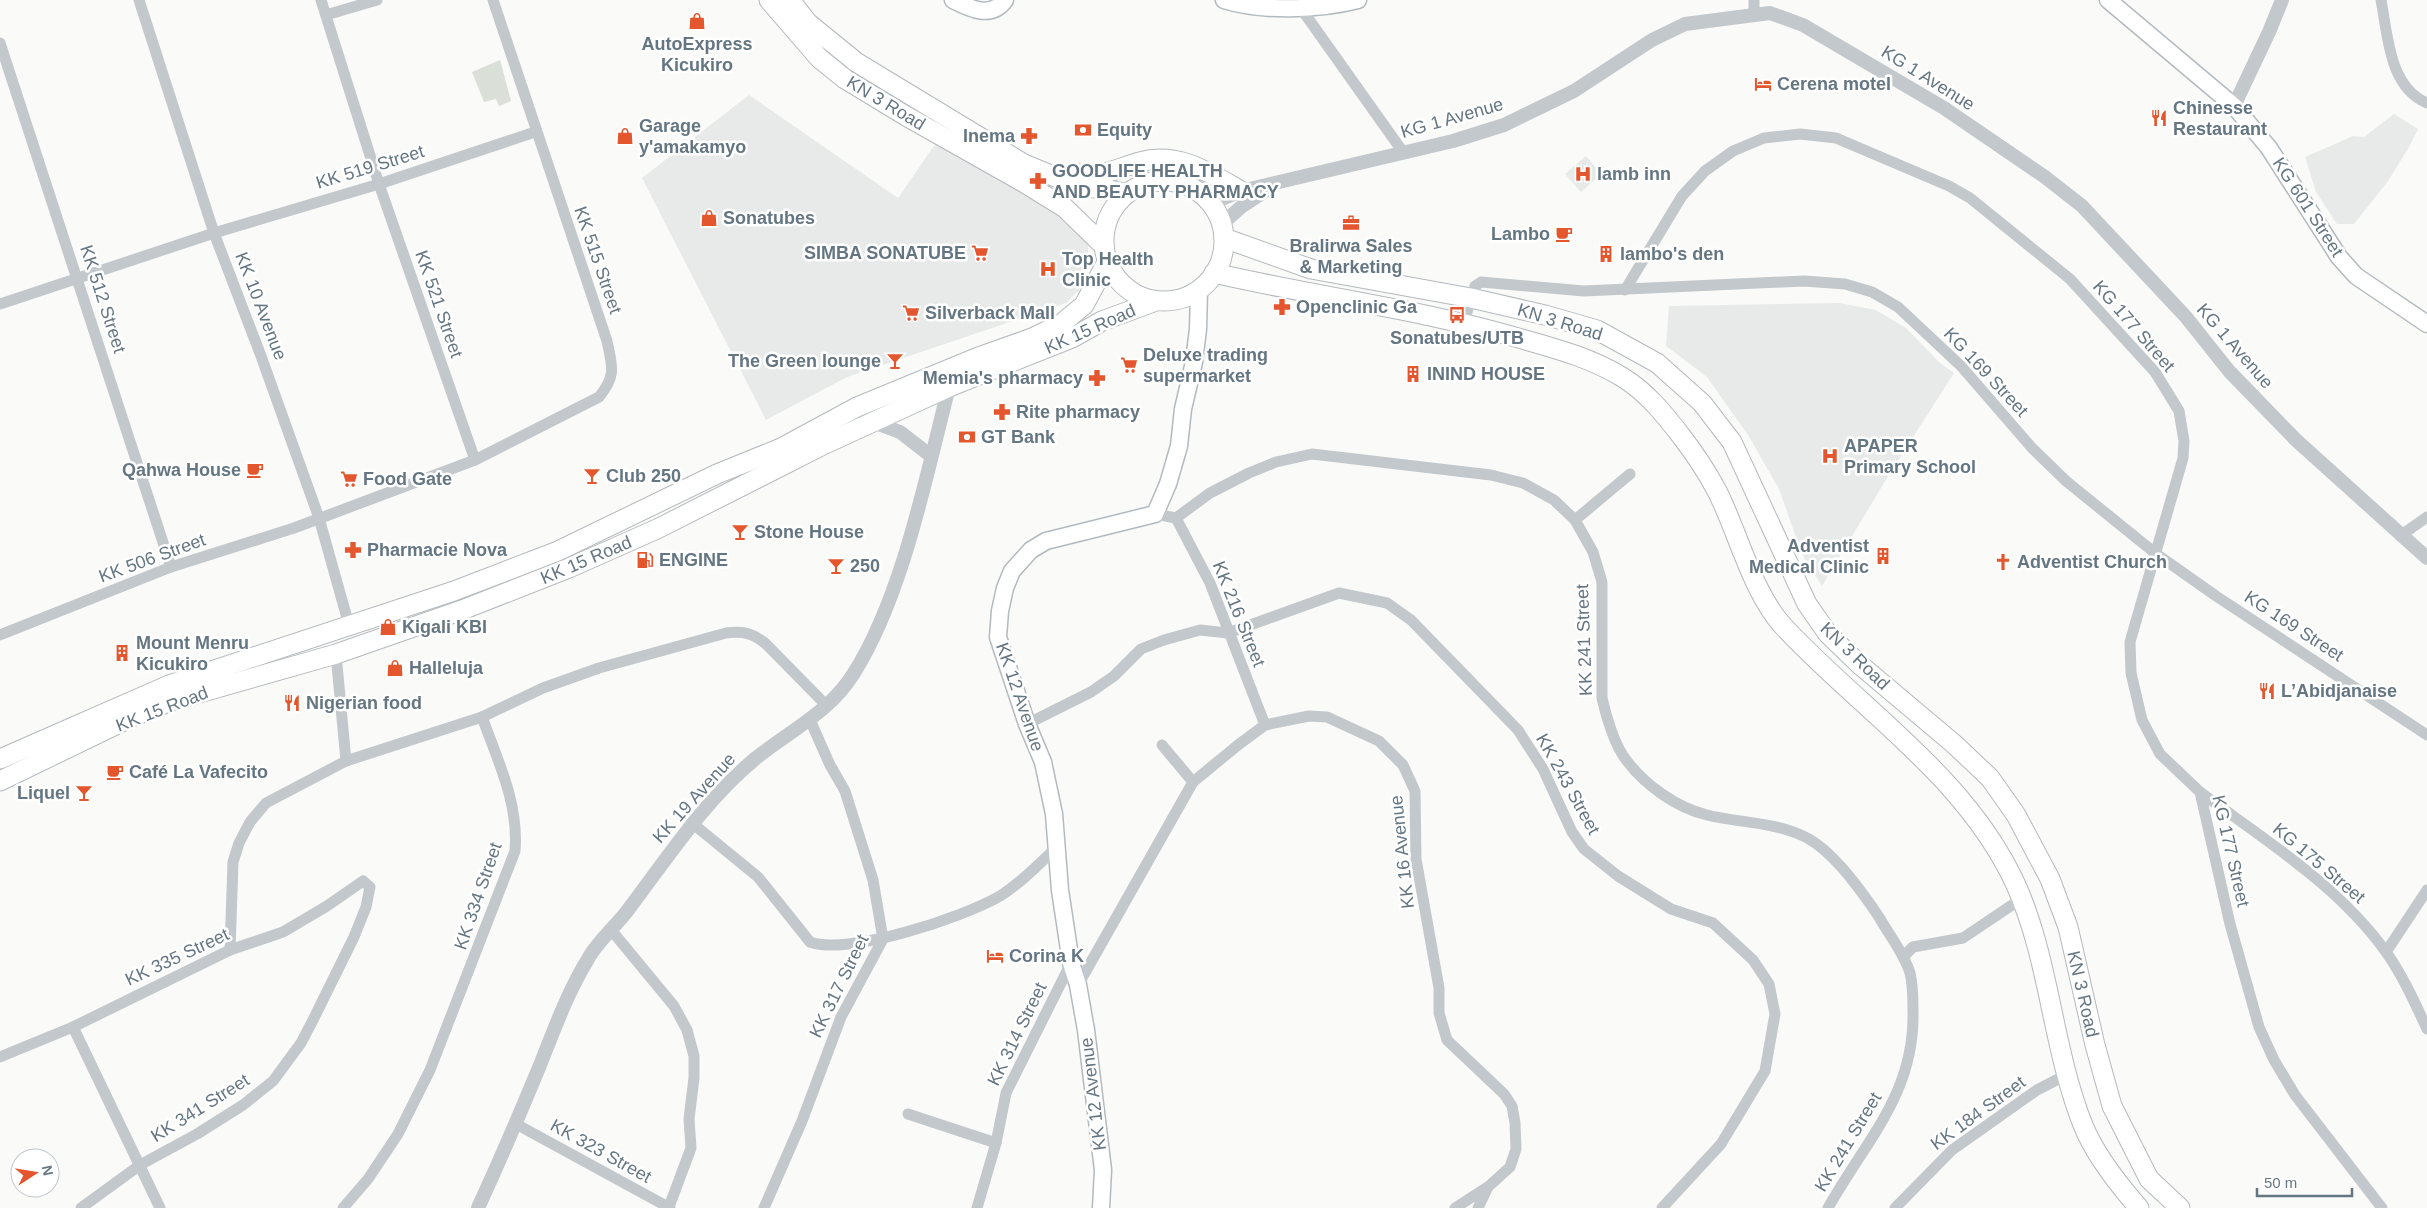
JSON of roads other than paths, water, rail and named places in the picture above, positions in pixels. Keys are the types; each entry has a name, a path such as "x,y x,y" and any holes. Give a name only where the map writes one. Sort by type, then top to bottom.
{"highway":[{"name":"KN 3 Road","path":"769,0 819,58 845,79 906,116 1027,171"},
{"name":"KN 3 Road","path":"790,0 808,22 856,62 1027,171"},
{"path":"1027,171 1055,169 1086,176 1106,175 1141,162 1166,159 1187,162 1241,191"},
{"path":"1027,171 1075,185 1126,193"},
{"path":"1027,171 1065,208 1105,254 1118,281 1135,295 1156,301 1179,300 1199,290 1214,274 1222,257 1223,231 1212,203 1199,192 1184,183 1162,180 1143,183 1126,193 1113,207 1105,225 1105,254"},
{"name":"KN 3 Road","path":"1223,231 1311,269 1470,298 1545,315 1597,330 1657,363 1702,403 1732,442 1790,571 1807,604 1828,634 1858,664 1954,744 1990,778 2016,815 2050,879 2068,927 2095,1045 2112,1106 2149,1179 2180,1208"},
{"name":"KK 15 Road","path":"0,759 128,701 169,685 454,591 558,551 717,474 781,448 857,407 976,358 1032,338 1061,324 1084,304 1105,254"},
{"name":"KN 3 Road","path":"1214,274 1464,322 1579,356 1624,378 1660,408 1692,451 1717,491 1757,584 1780,623 1823,666 1895,729 1952,789 1998,849 2021,899 2037,945 2066,1075 2084,1129 2110,1171 2139,1208"},
{"name":"KK 15 Road","path":"0,781 134,716 171,701 336,654 462,610 569,568 657,529 825,444 949,387 1072,338 1102,321 1156,301"}],"main road":[{"path":"953,0 972,9 987,11 999,7 1005,0"},
{"path":"1224,0 1260,7 1300,7 1358,0"},
{"name":"KG 601 Street","path":"2108,0 2234,106 2269,148 2345,263 2356,276 2427,324"},
{"path":"1155,514 1168,484 1179,446 1183,409 1194,362 1199,290"},
{"name":"KK 12 Avenue","path":"1101,1208 1103,1170 1078,985 1071,963 1060,890 1054,814 1043,762 1027,724 998,637 1000,612 1005,588 1012,571 1031,550 1046,541 1155,514"}],"street":[{"name":"KK 10 Avenue","path":"139,0 214,233 261,356 318,518 349,625"},
{"name":"KK 521 Street","path":"320,0 379,184 475,460"},
{"path":"326,15 377,0"},
{"name":"KK 515 Street","path":"475,460 599,397 610,384 613,370 607,341 492,0"},
{"path":"1754,0 1754,14"},
{"path":"2234,106 2270,32 2282,0"},
{"path":"2381,0 2396,74 2414,98 2427,103"},
{"path":"1300,7 1403,152"},
{"name":"KG 1 Avenue","path":"1212,203 1241,191 1282,183 1453,141 1504,125 1574,91 1652,40 1685,24 1770,13 1803,25 1944,108 2045,177 2082,206 2186,317 2242,385 2296,440 2400,536 2427,558"},
{"name":"KK 512 Street","path":"0,42 171,567"},
{"name":"KK 519 Street","path":"0,304 214,233 379,184 536,132"},
{"name":"KG 177 Street","path":"1625,290 1682,196 1705,171 1733,151 1764,138 1800,134 1836,138 1949,186 1970,198 2070,278 2155,372 2179,411 2184,442 2183,458 2130,642 2131,673 2142,720 2160,754 2200,792 2230,924 2259,1027 2274,1060 2295,1095 2382,1208"},
{"name":"KG 1 Avenue","path":"1223,231 1258,195 1282,183"},
{"name":"KG 169 Street","path":"1470,298 1475,286 1481,282 1584,291 1804,281 1845,284 1872,292 1898,307 1961,366 2032,448 2066,481 2155,553 2216,596 2427,734"},
{"path":"1464,322 1470,298"},
{"name":"KK 19 Avenue","path":"478,1208 516,1124 565,1003 588,957 612,931 692,823 756,758 827,706 854,674 876,631 897,576 949,387"},
{"path":"873,422 900,432 931,456"},
{"name":"KK 241 Street","path":"1176,518 1210,493 1250,473 1283,460 1312,454 1491,475 1523,482 1554,500 1575,520 1593,552 1602,582 1602,698 1606,715 1626,760 1648,782 1690,811 1789,831 1809,838 1827,851 1874,909 1903,957 1910,974 1914,1036 1908,1065 1892,1106 1828,1208"},
{"path":"318,518 475,460"},
{"path":"1575,520 1630,474"},
{"path":"1155,514 1176,518"},
{"path":"2400,536 2427,517"},
{"name":"KK 506 Street","path":"0,636 171,567 294,528 318,518"},
{"name":"KK 216 Street","path":"1176,518 1210,583 1265,725"},
{"name":"KK 243 Street","path":"1027,724 1091,692 1114,676 1141,649 1164,640 1200,630 1228,633 1339,592 1387,603 1410,620 1518,730 1543,770 1572,832 1584,849 1618,876 1671,909 1713,923 1753,960 1770,984 1775,1014 1765,1071 1721,1144 1662,1208"},
{"path":"230,950 233,862 238,843 250,822 266,803 346,761 482,717 543,688 599,668 680,645 741,631 755,635 766,644 827,706"},
{"path":"336,654 346,761"},
{"name":"KK 16 Avenue","path":"1078,985 1193,782 1265,725 1309,716 1327,717 1379,742 1403,764 1410,776 1415,791 1416,858 1438,988 1439,1013 1448,1040 1504,1094 1512,1106 1516,1123 1516,1149 1510,1167 1489,1186 1455,1208"},
{"name":"KK 334 Street","path":"343,1208 368,1179 398,1134 430,1070 515,851 516,819 511,796 482,717"},
{"name":"KK 317 Street","path":"764,1208 802,1121 841,1017 883,939 873,880 845,791 830,765 810,720"},
{"path":"1162,745 1193,782"},
{"name":"KG 175 Street","path":"2200,792 2318,880 2352,911 2386,952 2410,990 2427,1029"},
{"path":"692,823 758,877 810,942 820,946 883,939 979,907 994,899 1028,873 1058,846"},
{"name":"KK 335 Street","path":"0,1057 72,1027 230,950 283,932 327,906 363,880"},
{"name":"KK 341 Street","path":"81,1208 140,1165 243,1106 273,1081 301,1044 354,937 366,907 370,887 363,880"},
{"path":"2386,952 2427,890"},
{"path":"1903,957 1913,947 1963,938 2021,899"},
{"path":"612,931 674,1006 687,1030 694,1056 694,1078 688,1119 691,1148 669,1208"},
{"name":"KK 314 Street","path":"977,1208 996,1143 1006,1094 1071,963"},
{"path":"72,1027 160,1208"},
{"name":"KK 184 Street","path":"1895,1208 1952,1150 2038,1090 2066,1075"},
{"path":"908,1114 996,1143"},
{"name":"KK 323 Street","path":"516,1124 669,1208"},
{"path":"1478,1208 1489,1186"}],"place":[{"name":"AutoExpress Kicukiro","path":"697,21"},
{"name":"Cerena motel","path":"1763,84"},
{"name":"Chinesse Restaurant","path":"2159,118"},
{"name":"Equity","path":"1083,130"},
{"name":"Garage y'amakamyo","path":"625,136"},
{"name":"Inema","path":"1029,136"},
{"name":"lamb inn","path":"1583,174"},
{"name":"GOODLIFE HEALTH AND BEAUTY PHARMACY","path":"1038,181"},
{"name":"Sonatubes","path":"709,218"},
{"name":"Bralirwa Sales & Marketing","path":"1351,223"},
{"name":"Lambo","path":"1564,234"},
{"name":"SIMBA SONATUBE","path":"980,253"},
{"name":"lambo's den","path":"1606,254"},
{"name":"Top Health Clinic","path":"1048,269"},
{"name":"Openclinic Ga","path":"1282,307"},
{"name":"Silverback Mall","path":"911,313"},
{"name":"Sonatubes/UTB","path":"1457,315"},
{"name":"The Green lounge","path":"895,361"},
{"name":"Deluxe trading supermarket","path":"1129,365"},
{"name":"ININD HOUSE","path":"1413,374"},
{"name":"Memia's pharmacy","path":"1097,378"},
{"name":"Rite pharmacy","path":"1002,412"},
{"name":"GT Bank","path":"967,437"},
{"name":"APAPER Primary School","path":"1830,456"},
{"name":"Qahwa House","path":"255,470"},
{"name":"Club 250","path":"592,476"},
{"name":"Food Gate","path":"349,479"},
{"name":"Stone House","path":"740,532"},
{"name":"Pharmacie Nova","path":"353,550"},
{"name":"Adventist Medical Clinic","path":"1883,556"},
{"name":"ENGINE","path":"645,560"},
{"name":"Adventist Church","path":"2003,562"},
{"name":"250","path":"836,566"},
{"name":"Kigali KBI","path":"388,627"},
{"name":"Mount Menru Kicukiro","path":"122,653"},
{"name":"Halleluja","path":"395,668"},
{"name":"L’Abidjanaise","path":"2267,691"},
{"name":"Nigerian food","path":"292,703"},
{"name":"Café La Vafecito","path":"115,772"},
{"name":"Liquel","path":"84,793"},
{"name":"Corina K","path":"995,956"}]}
